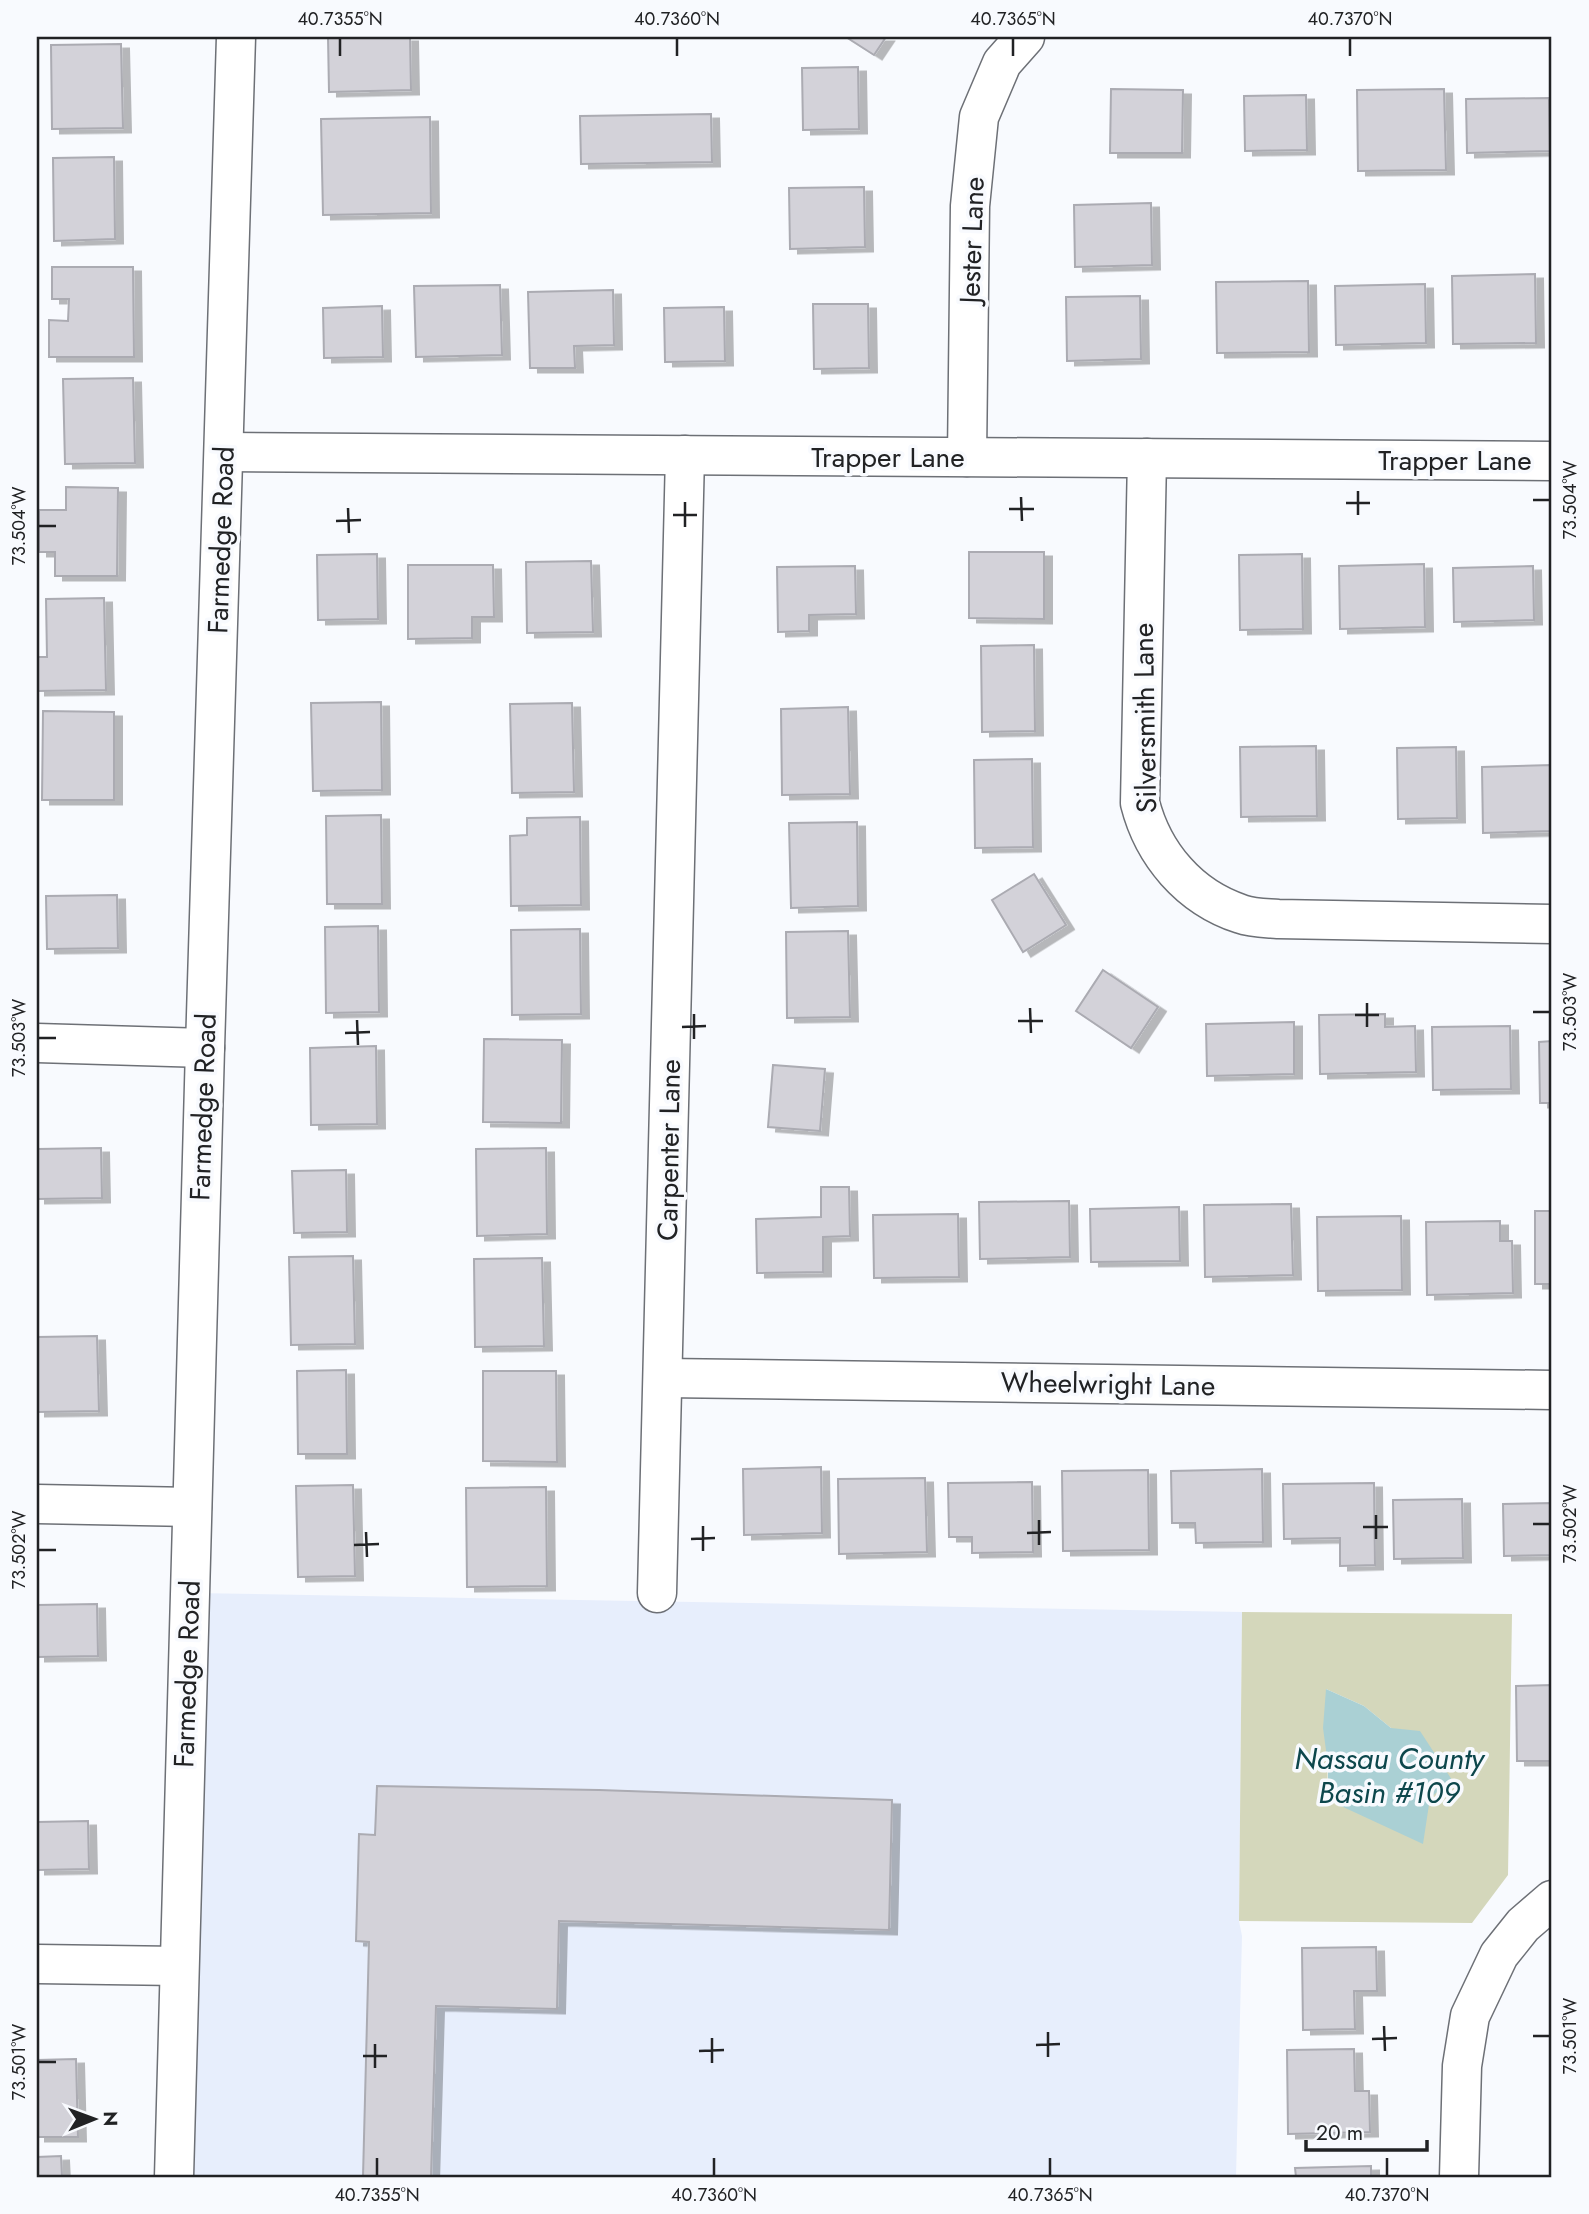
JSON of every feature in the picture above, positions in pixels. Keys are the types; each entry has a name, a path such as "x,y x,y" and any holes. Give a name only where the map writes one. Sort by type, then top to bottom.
{"street":[{"name":"Farmedge Road","path":"174,2177 236,37"},
{"name":"Jester Lane","path":"967,457 970,206 979,117 1002,63 1025,37"},
{"name":"Trapper Lane","path":"224,452 1552,461"},
{"name":"Carpenter Lane","path":"657,1593 685,455"},
{"name":"Silversmith Lane","path":"1147,458 1140,803 1146,827 1176,874 1204,896 1241,914 1266,918 1552,924"},
{"path":"37,1043 205,1048"},
{"name":"Wheelwright Lane","path":"664,1378 1552,1390"},
{"path":"37,1504 192,1507"},
{"path":"1460,2177 1462,2066 1471,2016 1499,1955 1523,1925 1552,1900"},
{"path":"37,1964 179,1966"}],"shaded area":[{"path":"194,1593 1242,1612 1239,1921 1242,1936 1236,2177 179,2177"}],"green space":[{"name":"Nassau County Basin #109","path":"1242,1612 1512,1614 1508,1875 1472,1923 1239,1921","holes":["1326,1689 1364,1706 1391,1728 1368,1817 1328,1800"]}],"water":[{"name":"Nassau County Basin #109","path":"1326,1689 1364,1706 1391,1728 1420,1731 1452,1780 1430,1798 1423,1844 1328,1800 1328,1765 1323,1728"}],"building":[{"path":"328,37 410,37 411,90 329,92"},
{"path":"846,37 886,37 874,55"},
{"path":"121,44 123,128 52,129 51,45"},
{"path":"858,67 859,129 803,130 802,68"},
{"path":"1111,89 1183,90 1182,153 1110,153"},
{"path":"1444,89 1446,170 1358,171 1357,90"},
{"path":"1306,95 1307,150 1245,151 1244,96"},
{"path":"1549,98 1550,151 1467,153 1466,99"},
{"path":"711,114 712,162 581,164 580,116"},
{"path":"430,117 431,213 323,215 321,119"},
{"path":"114,157 115,239 54,241 53,158"},
{"path":"864,187 865,247 790,249 789,188"},
{"path":"1151,203 1152,265 1075,267 1074,205"},
{"path":"52,267 133,267 134,357 49,357 49,320 68,321 69,299 52,299"},
{"path":"1535,274 1536,343 1453,344 1452,276"},
{"path":"1308,281 1309,352 1217,353 1216,282"},
{"path":"1425,284 1426,343 1336,345 1335,286"},
{"path":"500,285 502,355 416,357 414,286"},
{"path":"613,290 614,345 574,346 575,368 530,368 528,292"},
{"path":"1140,296 1141,359 1067,361 1066,297"},
{"path":"813,304 868,304 869,368 814,369"},
{"path":"382,306 383,357 324,358 323,308"},
{"path":"724,307 725,361 665,362 664,308"},
{"path":"133,378 135,463 65,464 63,379"},
{"path":"66,487 118,488 117,576 55,576 55,552 39,552 39,510 66,510"},
{"path":"969,552 1044,552 1044,619 969,618"},
{"path":"377,554 378,619 318,620 317,555"},
{"path":"1302,554 1303,629 1240,630 1239,555"},
{"path":"591,561 593,632 527,633 526,562"},
{"path":"1424,564 1425,627 1340,629 1339,566"},
{"path":"408,565 493,565 494,617 472,617 472,638 408,639"},
{"path":"855,566 856,614 809,615 809,631 778,632 777,567"},
{"path":"1533,566 1534,620 1454,622 1453,568"},
{"path":"104,598 106,690 37,691 37,657 47,657 46,599"},
{"path":"1034,645 1035,731 982,732 981,646"},
{"path":"381,702 382,790 313,791 311,703"},
{"path":"572,703 574,792 512,793 510,704"},
{"path":"848,707 850,794 782,795 781,709"},
{"path":"43,711 114,712 114,800 42,800"},
{"path":"1316,746 1317,816 1241,817 1240,747"},
{"path":"1456,747 1457,818 1398,819 1397,748"},
{"path":"1032,759 1033,847 975,848 974,760"},
{"path":"1552,765 1552,831 1483,833 1482,767"},
{"path":"381,815 382,904 327,904 326,816"},
{"path":"580,817 581,905 511,906 510,836 527,835 527,818"},
{"path":"857,822 858,906 791,908 789,823"},
{"path":"1034,874 1066,925 1023,952 992,900"},
{"path":"117,895 118,948 47,949 46,896"},
{"path":"378,926 379,1012 326,1013 325,927"},
{"path":"580,929 581,1014 512,1015 511,930"},
{"path":"848,931 850,1017 787,1018 786,932"},
{"path":"1103,970 1158,1007 1131,1048 1076,1011"},
{"path":"1385,1014 1385,1027 1415,1026 1416,1072 1320,1074 1319,1015"},
{"path":"1294,1022 1294,1074 1207,1076 1206,1024"},
{"path":"1510,1026 1511,1089 1433,1090 1432,1027"},
{"path":"484,1039 562,1040 561,1123 483,1122"},
{"path":"1552,1041 1552,1103 1540,1103 1539,1042"},
{"path":"376,1046 377,1124 311,1125 310,1048"},
{"path":"773,1065 825,1069 820,1131 768,1127"},
{"path":"101,1148 102,1198 37,1199 37,1149"},
{"path":"546,1148 547,1234 477,1236 476,1149"},
{"path":"346,1170 347,1232 294,1233 292,1171"},
{"path":"821,1187 849,1187 850,1236 823,1237 823,1272 757,1273 756,1219 821,1217"},
{"path":"1069,1201 1070,1257 980,1259 979,1202"},
{"path":"1291,1204 1293,1275 1205,1277 1204,1205"},
{"path":"1179,1207 1180,1261 1091,1262 1090,1209"},
{"path":"1535,1211 1552,1211 1552,1284 1535,1284"},
{"path":"958,1214 959,1277 874,1278 873,1215"},
{"path":"1401,1216 1402,1290 1318,1291 1317,1217"},
{"path":"1500,1221 1500,1241 1512,1241 1513,1293 1427,1295 1426,1222"},
{"path":"353,1256 355,1344 291,1345 289,1257"},
{"path":"542,1258 544,1346 475,1347 474,1259"},
{"path":"97,1336 99,1411 37,1412 37,1337"},
{"path":"346,1370 347,1454 298,1454 297,1371"},
{"path":"483,1371 556,1371 557,1462 483,1461"},
{"path":"821,1467 822,1533 744,1535 743,1469"},
{"path":"1262,1469 1263,1542 1196,1543 1195,1523 1172,1523 1171,1471"},
{"path":"1148,1470 1149,1550 1063,1551 1062,1471"},
{"path":"925,1478 927,1552 839,1554 838,1479"},
{"path":"1032,1482 1033,1552 972,1553 972,1537 949,1537 948,1483"},
{"path":"1374,1483 1375,1565 1340,1566 1340,1538 1284,1539 1283,1484"},
{"path":"353,1485 355,1576 298,1577 296,1486"},
{"path":"546,1487 547,1586 467,1587 466,1488"},
{"path":"1462,1499 1463,1558 1394,1559 1393,1500"},
{"path":"1552,1503 1552,1555 1504,1556 1503,1504"},
{"path":"97,1604 98,1656 37,1657 37,1605"},
{"path":"1552,1685 1552,1761 1517,1761 1516,1686"},
{"path":"377,1786 892,1800 889,1930 559,1921 557,2009 436,2006 431,2177 363,2177 369,1942 356,1941 359,1834 375,1835"},
{"path":"88,1821 89,1869 37,1870 37,1822"},
{"path":"1376,1947 1377,1991 1354,1991 1355,2029 1303,2030 1302,1948"},
{"path":"1354,2049 1355,2091 1369,2091 1370,2132 1288,2134 1287,2050"},
{"path":"76,2059 78,2137 37,2137 37,2060"},
{"path":"61,2156 62,2177 37,2177 37,2157"},
{"path":"1371,2166 1371,2177 1296,2177 1295,2168"}]}
